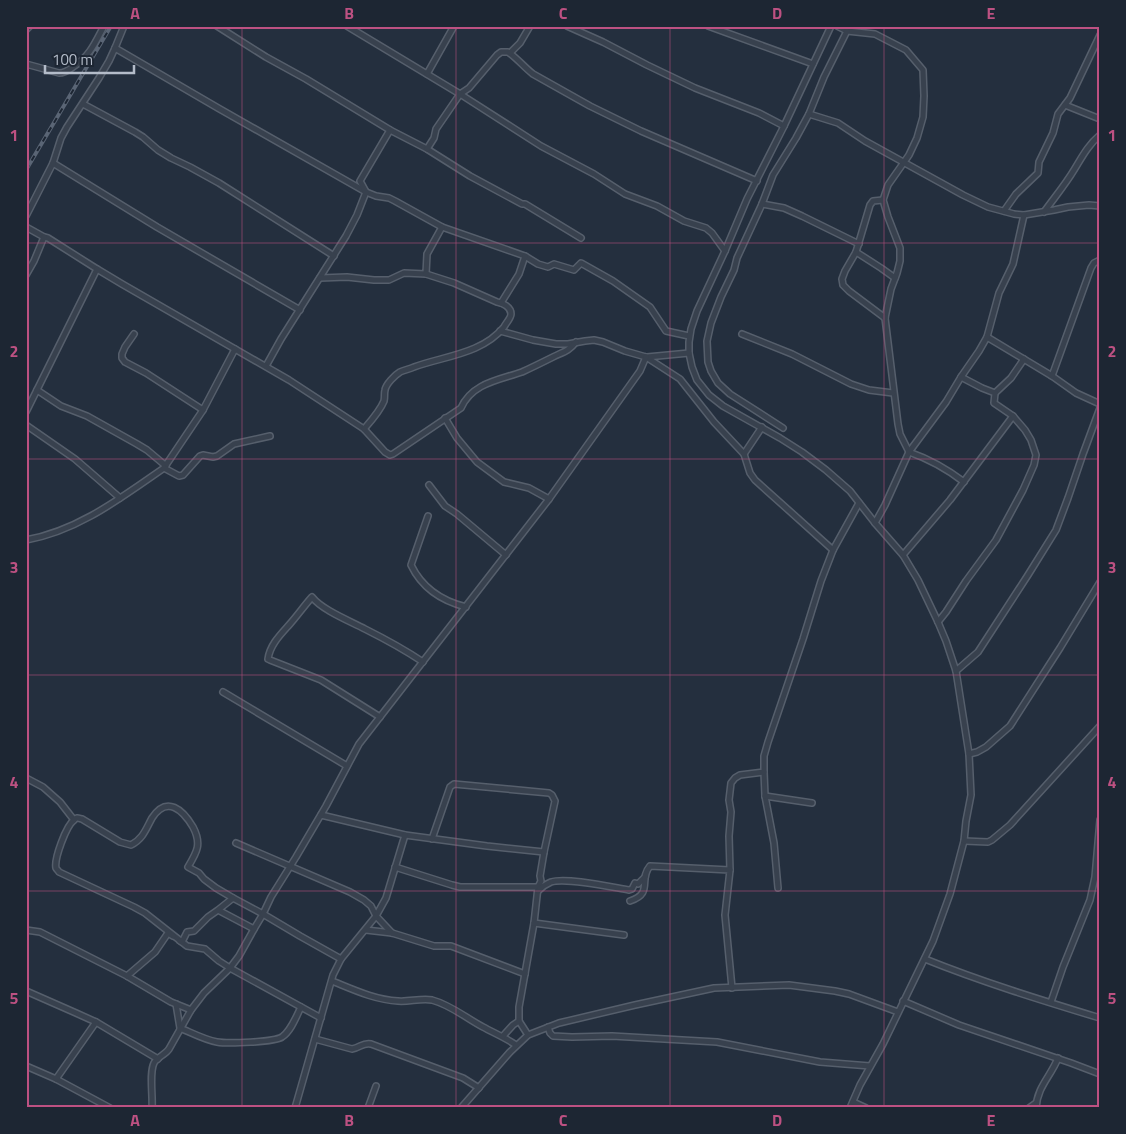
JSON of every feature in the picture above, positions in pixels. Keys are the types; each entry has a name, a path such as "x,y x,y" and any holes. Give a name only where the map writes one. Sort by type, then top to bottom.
{"street":[{"path":"26,30 30,26"},
{"path":"26,64 64,73 87,57 104,26"},
{"path":"26,216 53,163 64,132 109,61 124,26"},
{"path":"217,26 390,130 470,176 525,204 581,238"},
{"path":"347,26 460,94 541,146 594,174 625,194 657,206 684,221 706,228 725,251"},
{"path":"427,74 454,26"},
{"path":"510,53 520,43 530,26"},
{"path":"567,26 682,82 759,113 784,126"},
{"path":"708,26 813,64"},
{"path":"823,26 830,27 784,126 747,199 697,311 689,336 689,353 697,380 709,395 723,406 762,427 814,461 850,492 903,555 918,580 938,622 956,671 969,754 971,795 964,841 950,894 926,959 850,1108"},
{"path":"837,26 847,30 875,34 906,50 922,70 923,117 917,138 904,162 888,185 883,200 900,248 900,261 891,289 885,318 893,393 900,434 909,452 924,458 964,482"},
{"path":"783,428 724,390 711,371 707,341 717,307 773,175 809,114 824,77 847,30"},
{"path":"1004,211 1016,194 1038,173 1039,162 1053,133 1058,114 1070,98 1097,47 1100,35"},
{"path":"116,48 366,192 389,198 442,227 525,256 548,268 554,264 574,270 581,263 614,281 650,307 666,331 689,336"},
{"path":"427,150 434,138 436,129 460,94 469,88 497,55 501,52 508,52 533,74 590,106 665,142 756,181"},
{"path":"83,104 135,132 158,150 219,183 334,256"},
{"path":"1065,105 1100,119"},
{"path":"809,114 838,123 865,141 988,207 1024,215 1068,207 1100,206"},
{"path":"266,366 357,215 366,192 360,181 390,130"},
{"path":"1044,212 1086,150 1100,135"},
{"path":"53,163 157,227 300,310"},
{"path":"883,200 873,201 870,205 856,252 842,279 843,284 849,291 885,318"},
{"path":"762,204 784,208 859,244"},
{"path":"875,523 909,452 946,402 980,351 987,337 999,293 1013,264 1024,215"},
{"path":"26,227 48,238 122,284 290,380 364,429 390,455 461,408 464,400 474,391 496,379 531,368 570,349 576,342"},
{"path":"426,274 427,254 442,227"},
{"path":"26,275 37,256 44,237"},
{"path":"856,252 896,278"},
{"path":"501,303 519,274 525,256"},
{"path":"1052,376 1091,268 1094,263 1100,260"},
{"path":"26,412 97,268"},
{"path":"320,278 347,277 389,280 404,273 426,274 454,283 501,303 509,308 511,313 500,331 480,346 468,352 428,362 399,373 386,387 384,400 364,429"},
{"path":"500,331 544,342 568,344 594,340 625,352 646,357 689,353"},
{"path":"134,334 122,354 125,362 146,373 203,410"},
{"path":"742,334 792,354 851,384 869,390 893,393"},
{"path":"987,337 1052,376 1076,393 1100,404"},
{"path":"26,540 45,536 82,521 165,467 203,410 234,349"},
{"path":"646,357 680,379 714,422 744,454 750,473 755,480 833,550"},
{"path":"152,1108 152,1069 154,1063 165,1054 191,1010 204,993 230,968 239,956 360,744 549,499 640,371 646,357"},
{"path":"938,622 996,540 1034,465 1036,455 1025,430 1013,416 994,403 994,393 1011,378 1024,359"},
{"path":"961,377 994,393"},
{"path":"38,390 61,406 87,416 137,444 165,467 180,476 200,456 217,456 234,444 270,436"},
{"path":"956,671 978,652 1056,530 1100,408"},
{"path":"903,555 970,475 1013,416"},
{"path":"445,418 457,438 477,462 504,482 529,488 549,499"},
{"path":"26,426 76,459 120,498"},
{"path":"744,454 762,427"},
{"path":"429,485 445,506 506,556"},
{"path":"778,888 774,843 765,796 764,756 821,581 833,550 859,503"},
{"path":"428,516 411,565 417,576 436,594 452,603 466,607"},
{"path":"969,754 977,752 986,746 1010,726 1100,582"},
{"path":"380,717 321,680 268,659 269,653 281,632 312,597 330,611 410,653 423,662"},
{"path":"223,692 347,766"},
{"path":"964,841 988,842 1010,825 1100,726"},
{"path":"732,988 725,915 730,870 731,784 740,775 764,772"},
{"path":"26,778 43,787 60,802 74,820"},
{"path":"432,839 450,787 454,784 549,793 555,801 544,852 540,876 541,881 538,889 534,924 519,1007 519,1021 528,1035"},
{"path":"765,796 812,803"},
{"path":"321,1018 230,968 205,949 187,946 144,913 57,870 61,843 68,827 74,820 82,819 120,842 131,845 142,837 153,817 161,809 168,806 175,807 183,812 194,828 197,838 198,850 188,866 216,888 342,959"},
{"path":"320,815 405,835 544,852"},
{"path":"1052,1002 1063,967 1090,900 1095,877 1100,820"},
{"path":"295,1108 332,981 342,959 366,930 386,898 405,835"},
{"path":"236,843 350,892 368,903 376,916 392,933"},
{"path":"630,901 641,896 644,891 645,877 650,866 730,870"},
{"path":"395,867 460,887 538,889 551,882 572,881 629,890 632,889 635,883 638,884 645,877"},
{"path":"182,942 187,932 194,931 202,922 234,898"},
{"path":"218,910 254,929"},
{"path":"534,924 624,935"},
{"path":"26,930 40,932 127,976 176,1004 191,1010"},
{"path":"366,930 392,933 434,946 451,946 525,974"},
{"path":"127,976 155,952 168,933 182,942"},
{"path":"926,959 1002,988 1100,1018"},
{"path":"332,981 358,992 397,1001 430,1000 441,1003 503,1036 516,1045"},
{"path":"461,1108 516,1045 528,1035 559,1023 644,1003 714,988 789,985 849,994 898,1012"},
{"path":"26,992 96,1022 158,1058"},
{"path":"904,1001 959,1025 1100,1074"},
{"path":"176,1004 180,1028"},
{"path":"180,1028 216,1042 268,1041 284,1036 290,1029 301,1007"},
{"path":"503,1036 519,1021"},
{"path":"56,1080 96,1022"},
{"path":"548,1027 553,1036 612,1036 717,1042 820,1062 870,1066"},
{"path":"315,1040 352,1049 367,1043 371,1044 463,1078 479,1088"},
{"path":"1029,1108 1036,1105 1041,1086 1058,1058"},
{"path":"26,1066 110,1108"},
{"path":"368,1108 376,1086"},
{"path":"853,1102 866,1108"}],"railway":[{"path":"26,170 111,26"}]}
